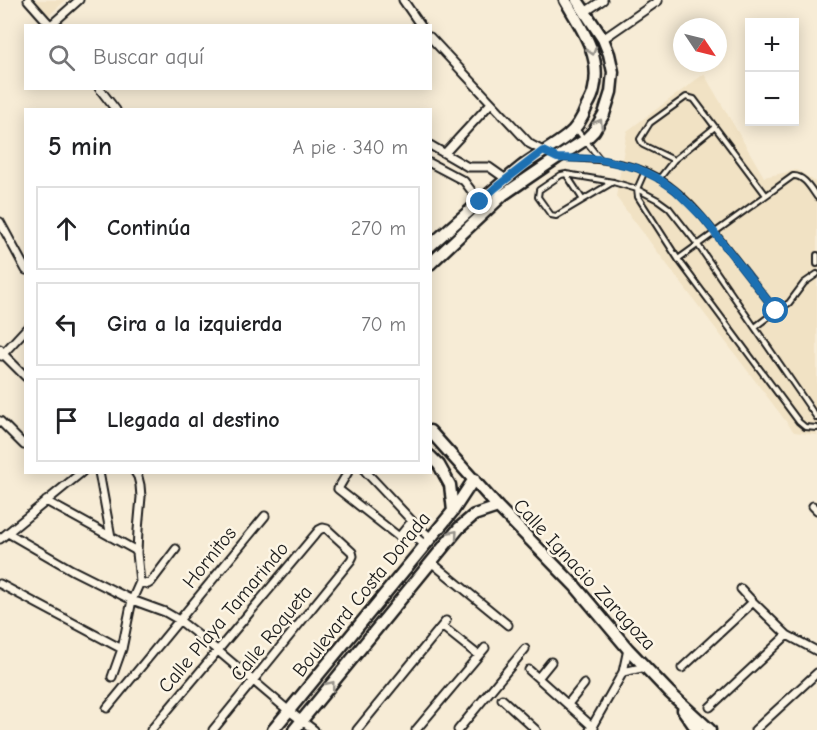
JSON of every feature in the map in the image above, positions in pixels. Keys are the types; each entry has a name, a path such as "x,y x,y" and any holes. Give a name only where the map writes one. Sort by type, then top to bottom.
{"main road":[{"path":"499,191 506,179 575,129 594,90 595,58 590,44 565,0"},
{"path":"432,244 499,191 585,140 604,114 611,92 613,72 609,54 603,39 577,0"},
{"path":"432,262 468,228 485,203"},
{"path":"461,219 468,228"},
{"name":"Calle Ignacio Zaragoza","path":"432,432 498,507 575,586 628,649 710,730"},
{"path":"432,458 439,465 450,485 453,511"},
{"name":"Boulevard Costa Dorada","path":"273,730 453,511 474,479"},
{"name":"Boulevard Costa Dorada","path":"294,730 459,528 474,515 498,507"},
{"path":"417,579 410,572 425,545"},
{"name":"Calle Ignacio Zaragoza","path":"670,693 698,730"}],"street":[{"path":"28,0 50,24"},
{"path":"52,24 79,0"},
{"path":"403,0 420,24"},
{"path":"585,12 603,0"},
{"path":"603,39 658,1"},
{"path":"432,39 530,144 557,158"},
{"path":"101,90 114,108"},
{"path":"445,153 491,103"},
{"path":"432,146 468,167 489,166 506,179"},
{"path":"432,164 464,181 485,203"},
{"path":"0,222 24,266"},
{"path":"24,331 1,353 24,375"},
{"path":"0,422 24,446"},
{"path":"0,539 80,474"},
{"path":"99,474 111,537"},
{"path":"112,677 122,649 132,600 140,582 138,530 141,497 136,474"},
{"path":"347,474 338,489 399,537 412,521"},
{"path":"368,474 412,521 425,545"},
{"path":"46,501 138,553"},
{"name":"Hornitos","path":"106,708 265,516"},
{"name":"Calle Playa Tamarindo","path":"151,730 319,530 323,528 327,530 352,552 353,556"},
{"path":"406,529 425,545"},
{"path":"8,533 72,570 179,620 314,730"},
{"path":"140,582 148,584 151,582 176,549"},
{"name":"Calle Roqueta","path":"213,730 254,682 353,556"},
{"path":"431,562 508,625"},
{"path":"0,585 122,649"},
{"path":"741,589 787,635 817,651"},
{"path":"682,668 753,602"},
{"path":"357,730 444,624 478,655"},
{"path":"710,707 787,635"},
{"path":"416,730 485,648"},
{"path":"458,730 525,649"},
{"path":"529,670 593,729 623,672 628,649"},
{"path":"538,678 551,662"},
{"path":"623,672 646,667"},
{"path":"755,730 817,673"},
{"path":"568,704 584,684"},
{"path":"502,699 536,730"}],"lane":[{"path":"674,160 643,145 640,139 650,123 686,97 690,97 694,99 766,195"},
{"path":"659,179 674,160 715,127"},
{"path":"575,129 599,159"},
{"path":"557,158 599,159 645,171 659,179 703,218 776,311"},
{"path":"645,171 637,189 638,197 678,259 799,422 817,429"},
{"path":"613,182 556,216 553,216 538,197 539,190 566,174 613,182 637,189 669,208 698,245 817,418"},
{"path":"566,174 583,200"},
{"path":"678,259 793,176 802,177 817,197"},
{"path":"817,255 817,264"},
{"path":"755,327 789,303 804,283 817,274"}],"shaded area":[{"path":"32,0 66,0 47,17"},
{"path":"704,74 764,177 797,170 817,183 817,435 794,432 616,197 627,131"}],"route":[{"path":"480,202 543,151 557,158 599,159 637,168 675,190 703,218 776,311"}]}
